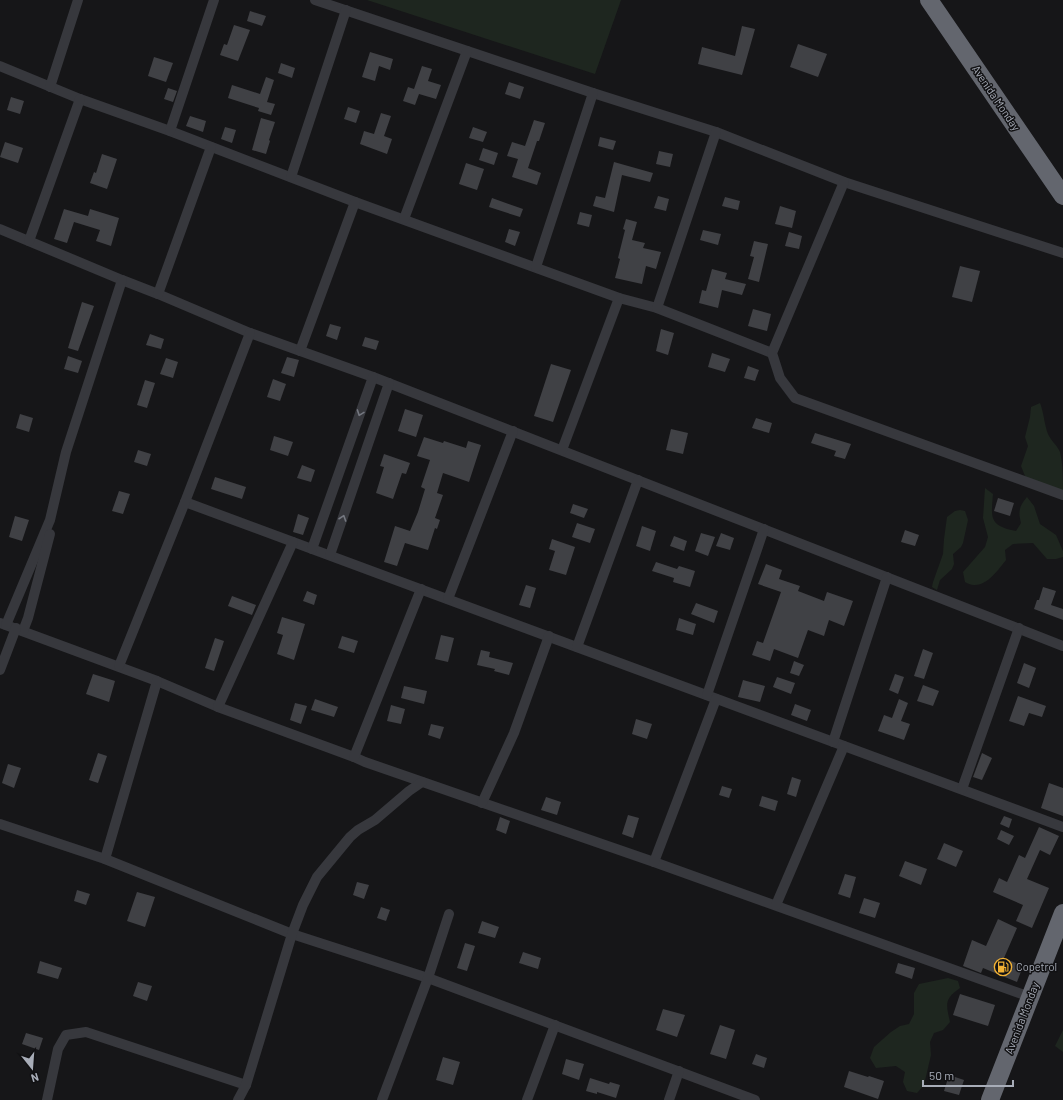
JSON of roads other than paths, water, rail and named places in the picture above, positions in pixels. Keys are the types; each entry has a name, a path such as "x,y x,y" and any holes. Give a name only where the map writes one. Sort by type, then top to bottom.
{"highway":[{"name":"Avenida Monday","path":"929,0 1063,196"},
{"name":"Avenida Monday","path":"990,1100 1063,913"}],"street":[{"path":"50,87 78,0"},
{"path":"170,131 214,0"},
{"path":"315,0 593,94 716,132 844,182 1063,253"},
{"path":"291,177 346,10"},
{"path":"404,220 467,51"},
{"path":"0,66 80,99 170,131 355,202 619,298 657,308 772,353"},
{"path":"536,267 593,94"},
{"path":"29,241 80,99"},
{"path":"657,308 716,132"},
{"path":"158,294 212,147"},
{"path":"844,182 772,353 780,378 795,398 1063,495"},
{"path":"300,351 355,202"},
{"path":"0,229 250,333 389,383 1063,646"},
{"path":"0,670 11,627 50,520 66,452 122,280"},
{"path":"562,450 619,298"},
{"path":"119,666 185,502 250,333"},
{"path":"312,549 373,377"},
{"path":"330,555 389,383"},
{"path":"448,599 513,431"},
{"path":"577,647 638,480"},
{"path":"185,502 1063,827"},
{"path":"11,627 28,618 51,530 50,520"},
{"path":"654,862 711,697 764,529"},
{"path":"218,708 293,542"},
{"path":"833,742 887,577"},
{"path":"354,757 421,589"},
{"path":"11,627 119,666 218,708 365,762 776,905 1030,997"},
{"path":"962,789 1019,628"},
{"path":"482,803 514,733 549,636"},
{"path":"105,859 157,681"},
{"path":"776,905 844,746"},
{"path":"238,1100 246,1084 292,934 303,905 317,877 350,837 358,830 375,820 422,782"},
{"path":"0,824 105,859 292,934 428,978 755,1100"},
{"path":"382,1100 428,978 449,914"},
{"path":"527,1100 555,1025"},
{"path":"47,1100 58,1049 66,1035 86,1032 246,1084"},
{"path":"669,1100 678,1071"}],"place":[{"name":"Copetrol","path":"1003,967"}]}
